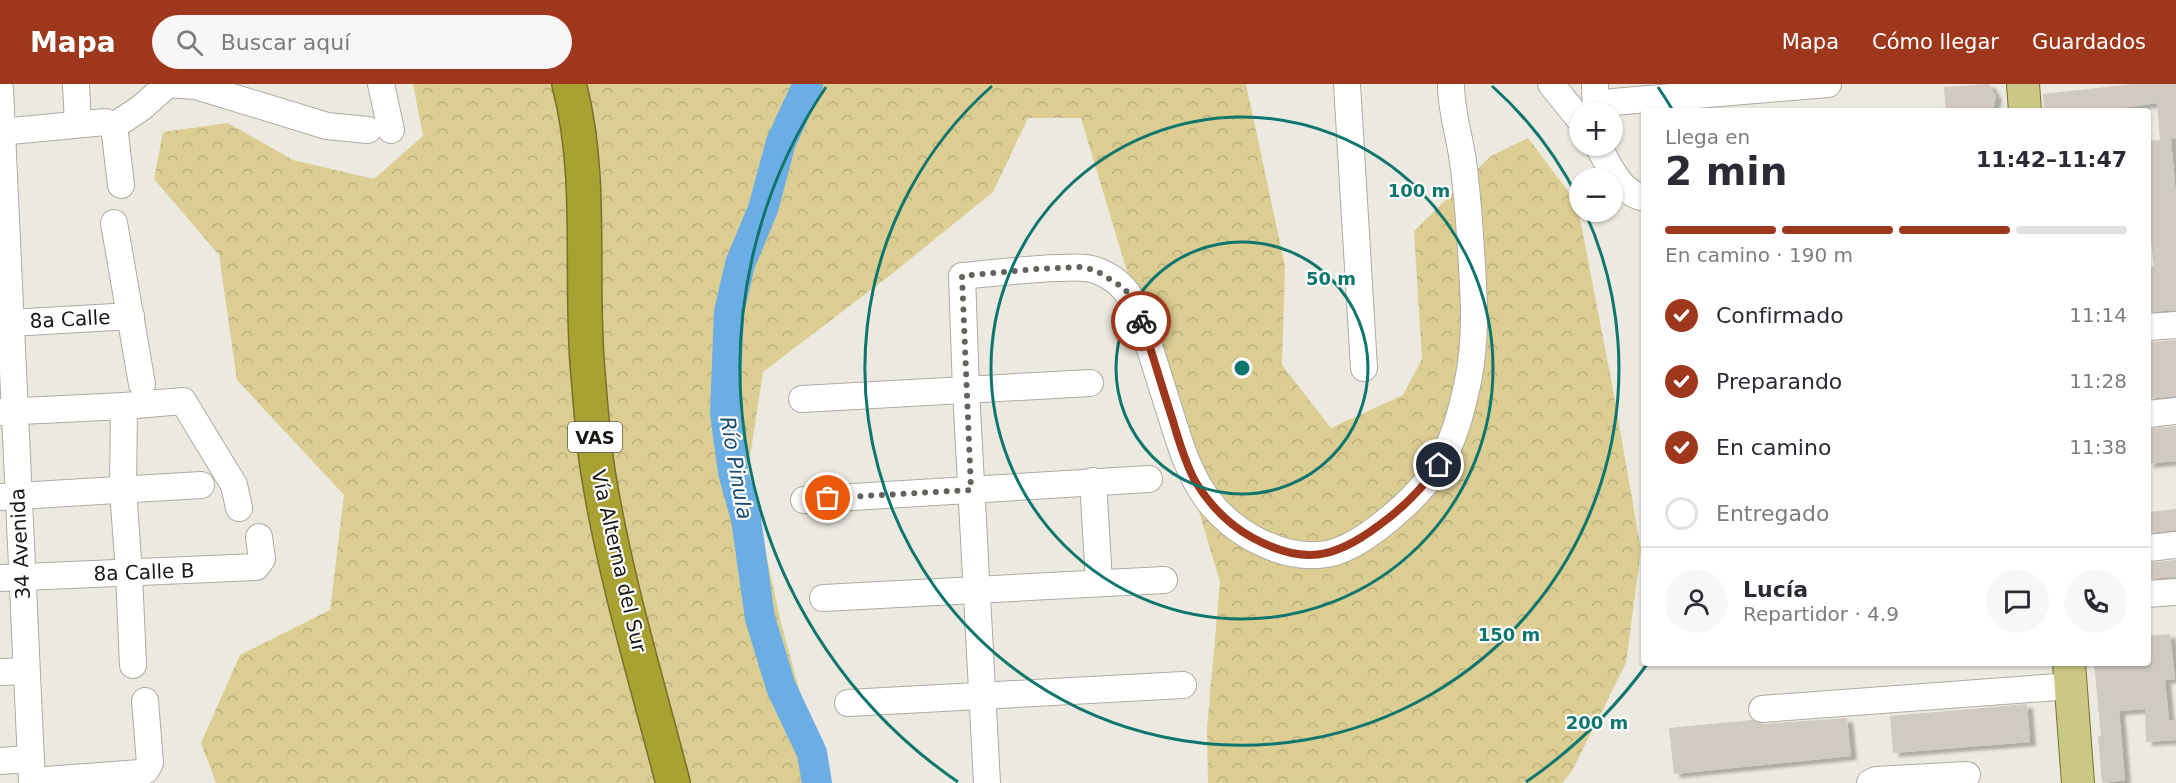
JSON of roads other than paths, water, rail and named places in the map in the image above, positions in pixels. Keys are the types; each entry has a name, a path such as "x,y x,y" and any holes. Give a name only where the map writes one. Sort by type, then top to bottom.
{"highway":[{"name":"Vía Alterna del Sur","path":"569,84 579,137 583,190 587,372 599,476 617,567 673,783"},
{"name":"Vía Alterna del Sur","path":"590,84 600,135 608,370 619,476 640,573 694,783"}],"main road":[{"path":"2023,84 2025,108"},
{"path":"2071,682 2078,783"}],"street":[{"path":"76,84 78,124"},
{"path":"114,126 141,108 166,85 196,86 327,126 380,130 381,84"},
{"path":"1347,84 1364,368"},
{"path":"987,783 962,276 1081,267 1095,270 1116,281 1130,296 1144,330 1183,454 1195,480 1216,508 1244,533 1264,544 1287,552 1308,555 1327,554 1351,545 1393,516 1434,472 1449,445 1468,383 1475,307 1468,206 1450,84"},
{"path":"1551,84 1569,106"},
{"path":"1594,84 1603,102"},
{"path":"1623,105 1828,84"},
{"name":"34 Avenida","path":"0,89 7,314 11,577 26,670 31,774"},
{"path":"1,132 105,122 114,126"},
{"path":"114,126 121,185"},
{"path":"1605,156 1628,191 1641,197"},
{"name":"8a Calle","path":"114,223 142,384"},
{"name":"8a Calle","path":"7,314 131,316"},
{"path":"2151,327 2176,325"},
{"path":"802,399 1090,383"},
{"path":"7,412 183,401 234,485 239,508"},
{"path":"124,406 123,490 133,664"},
{"path":"2151,414 2176,411"},
{"path":"804,500 1149,479"},
{"path":"1094,481 1099,582"},
{"path":"9,497 201,485"},
{"name":"8a Calle B","path":"11,577 256,567 262,559 259,537"},
{"path":"2151,548 2176,545"},
{"path":"823,598 1164,580"},
{"path":"2151,594 2176,592"},
{"path":"0,672 26,670"},
{"path":"1762,710 2071,682"},
{"path":"1900,711 2071,682"},
{"path":"848,703 1183,685"},
{"path":"0,761 31,774 140,773 146,770 150,763 145,701"},
{"path":"1870,783 1876,780 1967,775"}],"waterway":[{"name":"Río Pinula","path":"808,84 781,142 763,209 740,264 729,312 725,413 733,472 746,519 760,618 781,687 812,753 817,783"}]}
